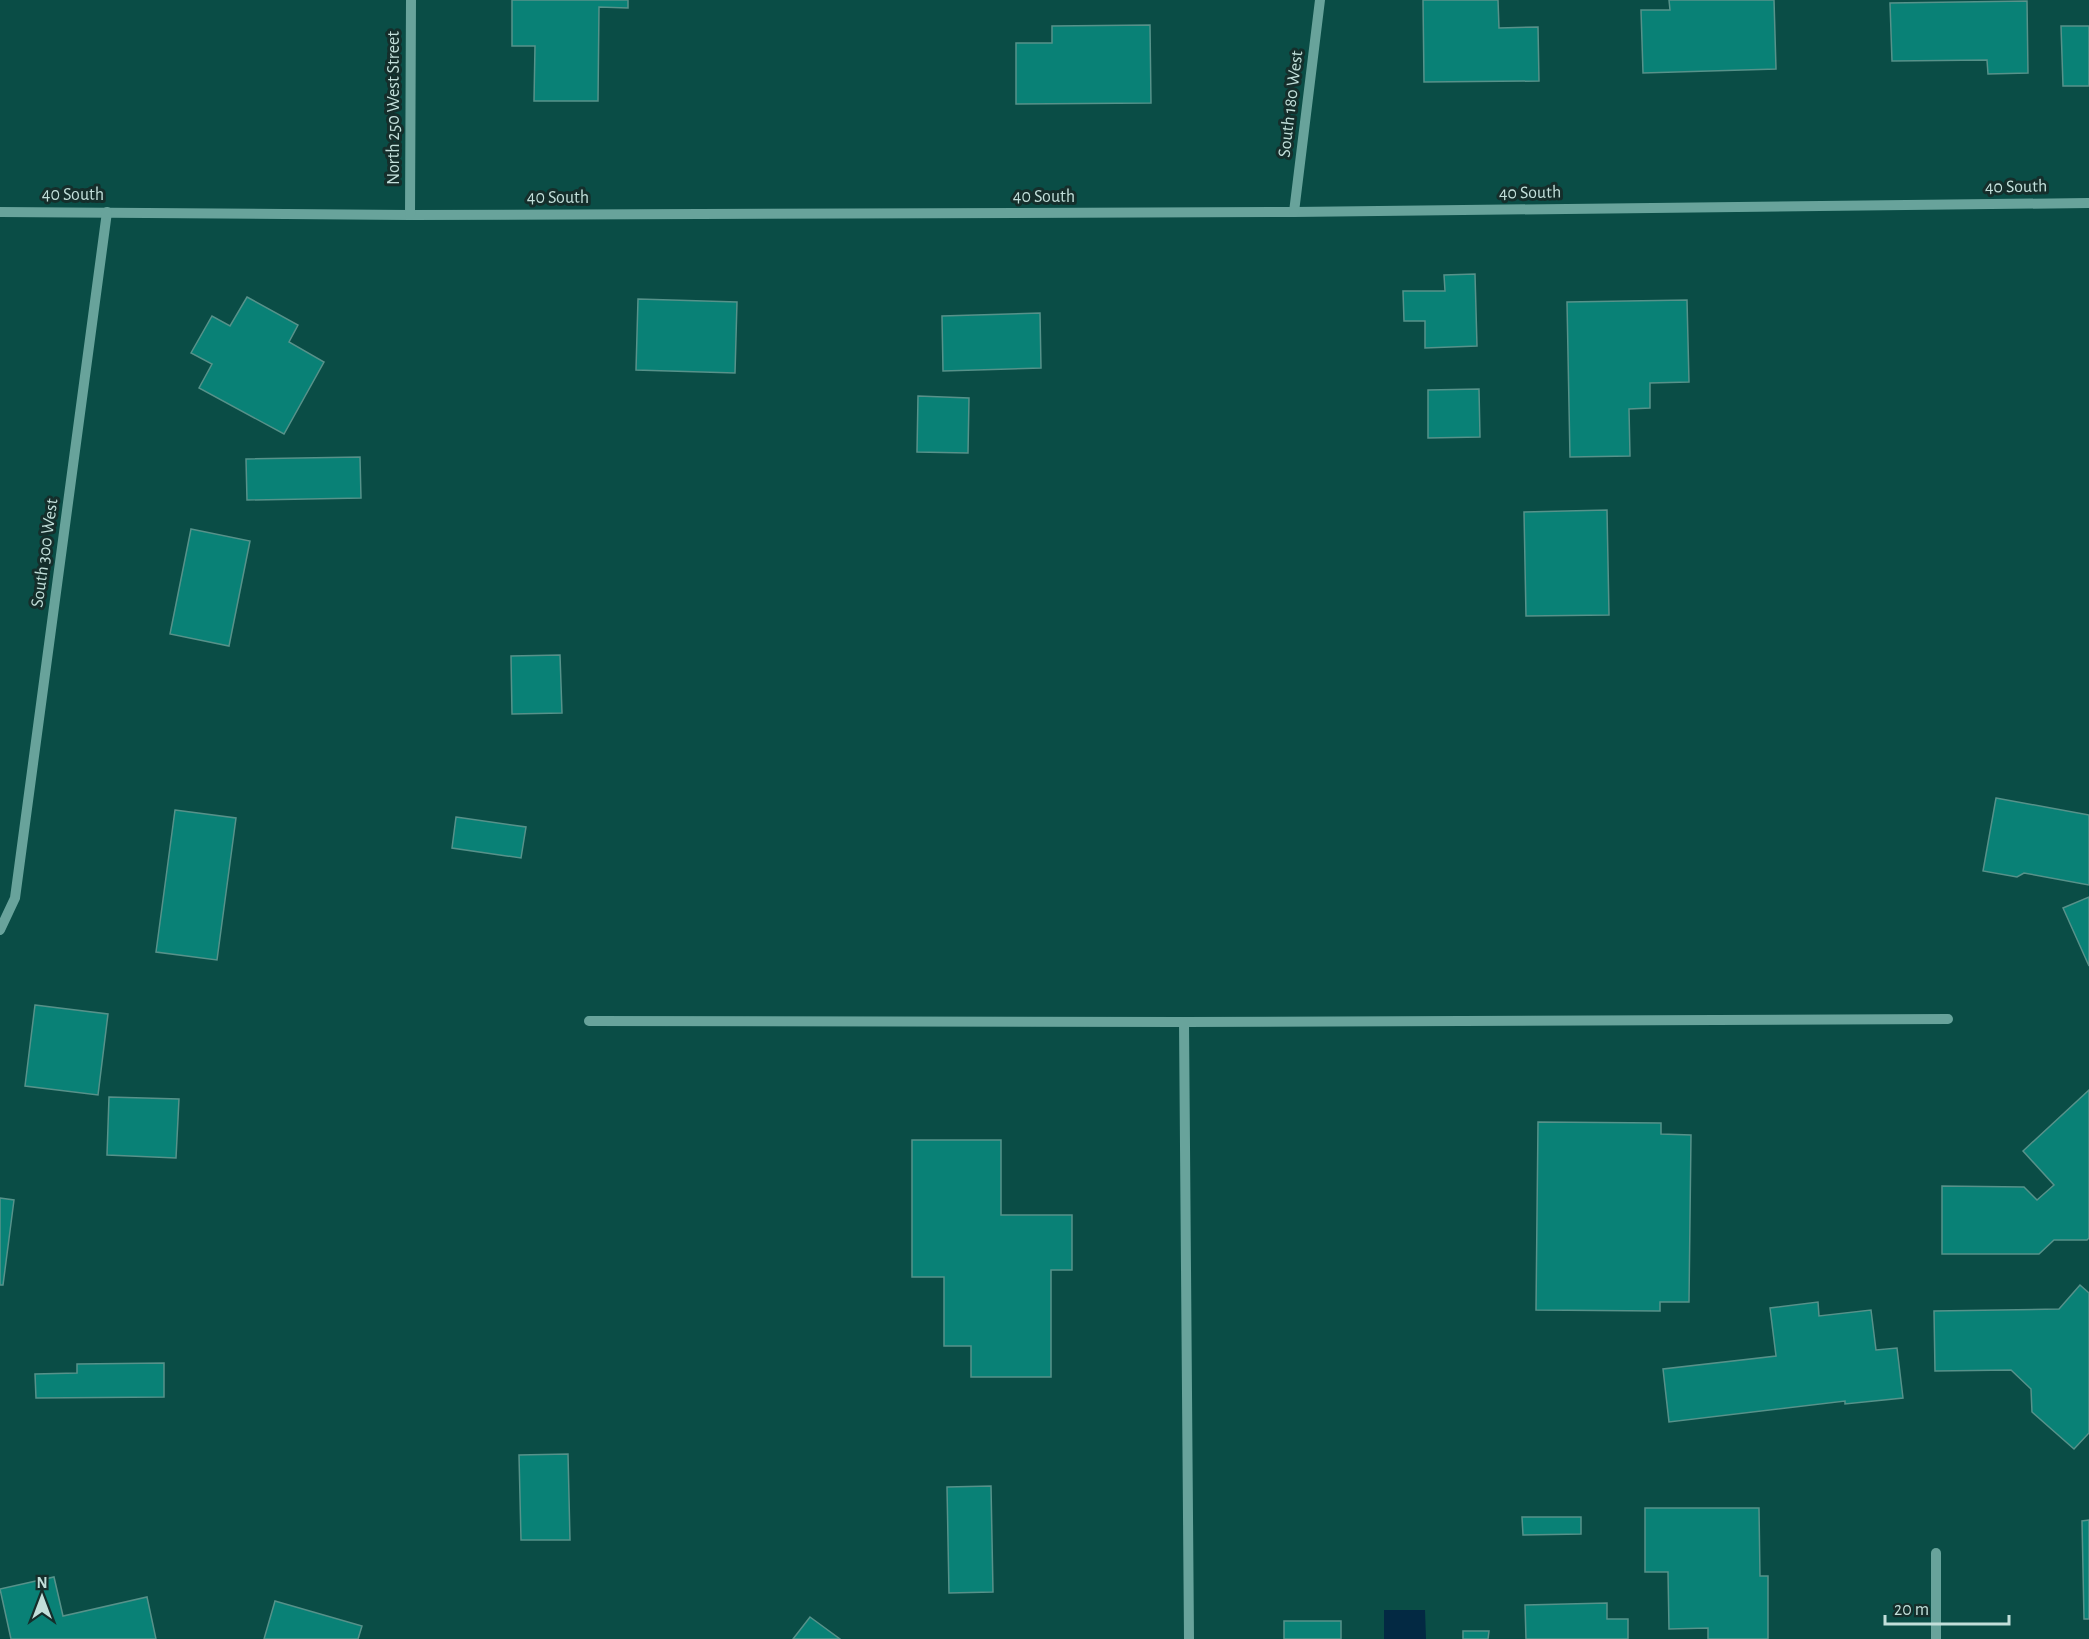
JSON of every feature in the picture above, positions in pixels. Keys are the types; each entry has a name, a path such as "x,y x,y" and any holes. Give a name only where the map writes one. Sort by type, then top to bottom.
{"street":[{"name":"North 250 West Street","path":"410,216 411,0"},
{"name":"South 180 West","path":"1294,212 1320,0"},
{"name":"40 South","path":"0,212 410,216 1294,212 2089,203"},
{"name":"South 300 West","path":"0,930 15,898 107,212"},
{"path":"589,1021 1184,1022 1948,1019"},
{"path":"1184,1022 1189,1639"},
{"path":"1936,1553 1936,1639"}],"water":[{"path":"1384,1610 1425,1610 1426,1639 1384,1639"}],"building":[{"path":"512,0 628,0 628,8 599,7 598,101 534,101 535,46 512,46"},
{"path":"1423,0 1498,0 1499,28 1538,27 1539,81 1424,82"},
{"path":"1669,0 1774,0 1776,69 1643,73 1641,10 1670,10"},
{"path":"2027,1 2028,73 1988,74 1987,60 1892,61 1890,3"},
{"path":"1150,25 1151,103 1016,104 1016,43 1052,43 1052,26"},
{"path":"2061,26 2089,26 2089,86 2063,86"},
{"path":"1475,274 1477,346 1425,348 1425,321 1404,321 1403,291 1445,291 1444,275"},
{"path":"247,297 298,325 289,342 324,362 284,434 199,388 212,364 191,353 212,316 230,326"},
{"path":"638,299 737,302 735,373 636,370"},
{"path":"1687,300 1689,382 1650,383 1650,408 1629,409 1630,456 1570,457 1567,302"},
{"path":"1040,313 1041,368 943,371 942,316"},
{"path":"1479,389 1480,437 1428,438 1428,390"},
{"path":"918,396 969,398 968,453 917,452"},
{"path":"360,457 361,498 247,500 246,459"},
{"path":"1607,510 1609,615 1526,616 1524,512"},
{"path":"191,529 250,541 229,646 170,634"},
{"path":"560,655 562,713 512,714 511,656"},
{"path":"1996,798 2089,815 2089,885 2024,873 2017,877 1983,871"},
{"path":"175,810 236,818 217,960 156,952"},
{"path":"456,817 526,827 521,858 452,848"},
{"path":"2089,897 2089,966 2063,908"},
{"path":"35,1005 108,1014 98,1095 25,1086"},
{"path":"2089,1090 2089,1238 2087,1240 2054,1240 2039,1254 1942,1254 1942,1186 2024,1187 2037,1200 2054,1185 2023,1151"},
{"path":"109,1097 179,1099 176,1158 107,1155"},
{"path":"1538,1122 1661,1123 1661,1134 1691,1135 1689,1302 1660,1302 1660,1311 1536,1310"},
{"path":"912,1140 1001,1140 1001,1215 1072,1215 1072,1270 1051,1270 1051,1377 971,1377 971,1346 944,1346 944,1277 912,1277"},
{"path":"0,1198 14,1200 3,1285 0,1285"},
{"path":"2080,1285 2089,1293 2089,1433 2074,1449 2032,1412 2031,1389 2011,1370 1935,1371 1934,1311 2059,1309"},
{"path":"1818,1302 1819,1316 1871,1310 1876,1350 1897,1348 1903,1398 1845,1404 1845,1401 1669,1422 1663,1369 1776,1356 1770,1308"},
{"path":"164,1363 164,1397 36,1398 35,1374 77,1373 77,1364"},
{"path":"568,1454 570,1540 521,1540 519,1455"},
{"path":"991,1486 993,1592 949,1593 947,1487"},
{"path":"1645,1508 1759,1508 1760,1576 1768,1576 1768,1639 1708,1639 1708,1628 1669,1629 1668,1572 1645,1572"},
{"path":"1522,1517 1581,1517 1581,1534 1523,1535"},
{"path":"2089,1520 2089,1619 2084,1619 2082,1521"},
{"path":"54,1577 63,1616 147,1597 156,1639 11,1639 0,1589"},
{"path":"275,1601 362,1626 358,1639 264,1639"},
{"path":"1607,1603 1607,1619 1628,1619 1628,1639 1526,1639 1525,1605"},
{"path":"810,1617 840,1639 793,1639"},
{"path":"1284,1621 1341,1621 1341,1639 1284,1639"},
{"path":"1463,1631 1489,1631 1488,1639 1463,1639"}]}
